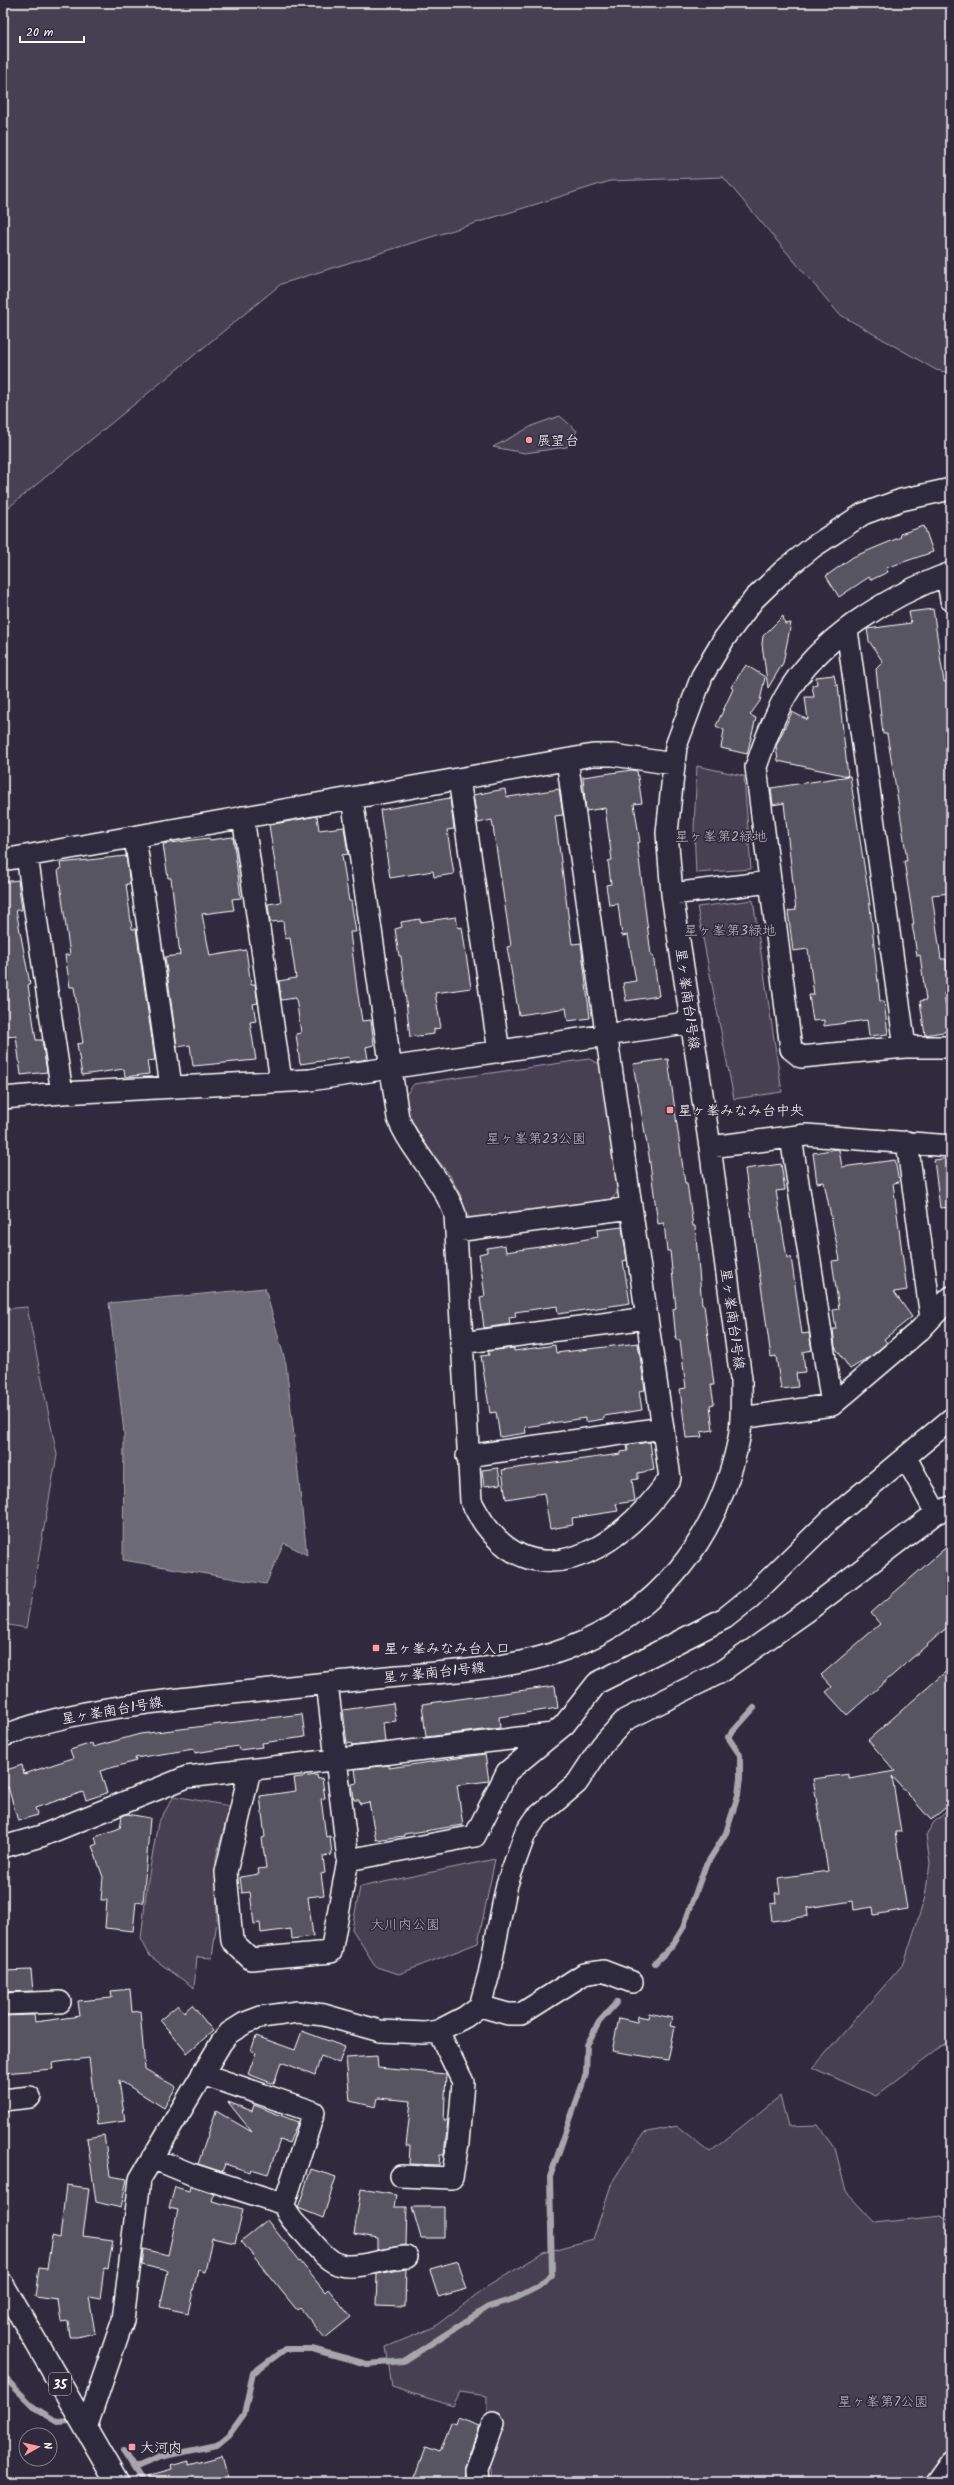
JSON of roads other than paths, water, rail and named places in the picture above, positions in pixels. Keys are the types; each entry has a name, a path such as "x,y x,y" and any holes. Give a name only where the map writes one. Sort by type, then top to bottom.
{"main road":[{"name":"35","path":"3,2285 117,2482"}],"street":[{"name":"星ヶ峯南台1号線","path":"3,1736 82,1713 164,1701 327,1683 477,1669 532,1659 567,1649 627,1619 656,1595 680,1568 702,1538 721,1501 738,1442 741,1418 741,1379 710,1147 672,894 667,833 676,746 702,676 724,639 754,599 812,547 863,514 902,500 951,489"},
{"path":"951,600 949,574 894,598 863,617 847,630 809,665 786,696 765,738 756,767 791,1049 801,1057 905,1048 951,1047"},
{"path":"847,630 905,1048"},
{"path":"3,860 593,755 613,755 674,764"},
{"path":"352,798 398,1118 412,1147 435,1176 449,1198 455,1214 467,1456 471,1501 480,1520 505,1548 545,1563 570,1559 597,1548 632,1521 643,1512 670,1478 567,760"},
{"path":"459,779 498,1052"},
{"path":"243,817 281,1081"},
{"path":"135,837 170,1086"},
{"path":"27,856 62,1093"},
{"path":"672,894 770,882"},
{"path":"3,1098 170,1086 310,1080 391,1069 692,1022"},
{"path":"710,1147 806,1135 951,1146"},
{"path":"791,1137 832,1405"},
{"path":"907,1142 931,1318"},
{"path":"456,1231 632,1208"},
{"path":"741,1418 832,1405 931,1318 951,1297"},
{"path":"461,1343 647,1318"},
{"path":"348,1860 475,1836 507,1772 564,1725 596,1683 725,1618 750,1598 831,1519 951,1419"},
{"path":"467,1456 663,1428"},
{"path":"86,2428 123,2320 140,2180 221,2043 229,2034 245,2023 261,2017 298,2012 324,2015 380,2031 425,2033 438,2031 465,2017 480,2006 489,1974 507,1884 525,1834 536,1818 577,1783 602,1745 625,1720 718,1673 806,1612 944,1510 906,1458"},
{"path":"250,1770 226,1872 232,1941 251,1960 332,1952 348,1860 327,1683"},
{"path":"3,1847 41,1836 187,1777 553,1734"},
{"path":"480,2006 508,2014 521,2014 584,1974 603,1971 632,1982"},
{"path":"3,2004 60,2002"},
{"path":"401,2176 452,2178 458,2143 463,2082 438,2031"},
{"path":"202,2074 314,2112 284,2204 286,2214 326,2256 340,2265 356,2265 391,2257 407,2257"},
{"path":"3,2100 30,2097"},
{"path":"152,2158 191,2174 284,2204"},
{"path":"477,2482 476,2470 493,2423"},
{"path":"936,2482 951,2461"}],"waterway":[{"path":"655,1963 672,1946 683,1928 705,1867 726,1833 738,1795 740,1778 740,1755 728,1737 754,1708"},
{"path":"134,2468 160,2457 217,2445 229,2435 244,2414 253,2373 285,2349 312,2349 367,2364 404,2361 488,2307 516,2298 539,2286 552,2275 550,2177 586,2074 587,2045 599,2022 617,2002"},
{"path":"3,2376 35,2408 58,2422 70,2421"},
{"path":"123,2451 143,2482"}],"place":[{"name":"展望台","path":"529,440"},
{"name":"星ヶ峯みなみ台中央","path":"670,1110"},
{"name":"星ヶ峯みなみ台入口","path":"376,1648"},
{"name":"大河内","path":"132,2447"}],"park label":[{"name":"星ヶ峯第2緑地","path":"721,836"},
{"name":"星ヶ峯第3緑地","path":"730,930"},
{"name":"星ヶ峯第23公園","path":"536,1138"},
{"name":"大川内公園","path":"405,1924"},
{"name":"星ヶ峯第7公園","path":"883,2401"}]}
